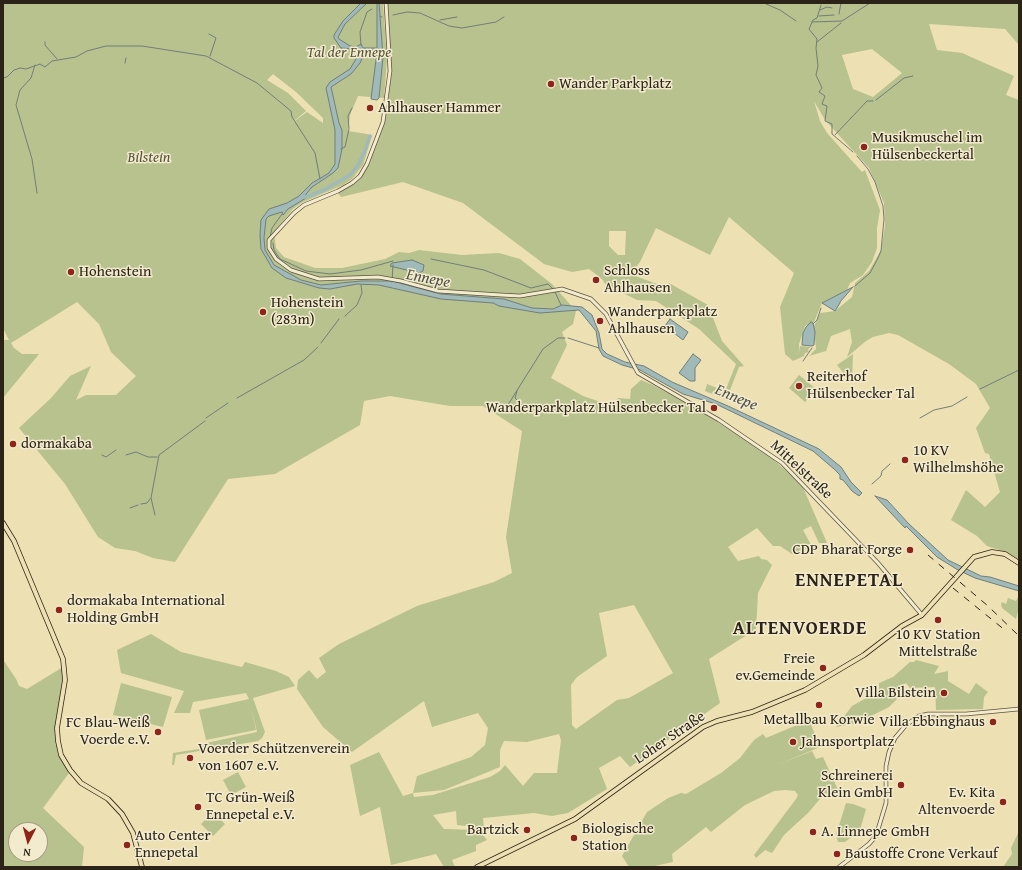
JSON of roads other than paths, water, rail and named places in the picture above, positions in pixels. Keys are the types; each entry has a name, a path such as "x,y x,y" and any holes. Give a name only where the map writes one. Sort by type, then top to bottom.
{"main road":[{"path":"3,523 14,542 63,659 65,680 57,728 61,754 70,770 81,783 108,799 117,807 129,825 135,840 142,867"},
{"path":"922,616 964,566 974,557 988,552 1000,553 1019,563"},
{"name":"Loher Straße","path":"477,867 520,845 559,829 578,818 703,727 717,721 752,712 810,687 864,655 902,626 922,616"}],"street":[{"name":"Mittelstraße","path":"386,3 391,66 389,84 383,122 365,169 357,179 345,188 299,208 269,240 268,244 270,250 278,262 286,268 307,276 329,280 365,277 392,279 451,292 520,296 556,288 592,299 606,314 634,369 643,377 738,432 782,463 878,563 922,616"},
{"path":"839,867 869,844 876,836 886,803 886,766 889,752 895,738 906,725 920,716 928,714 966,714 1019,709"}],"water":[{"path":"361,3 367,3 345,24 338,37 350,46 356,47 361,44 363,48 377,48 377,3 379,3 383,57 379,98 377,100 371,99 377,52 371,50 364,54 360,63 351,74 331,87 342,130 342,149 338,168 312,187 306,194 306,198 288,209 283,215 282,212 269,216 266,219 264,238 265,250 274,265 301,280 321,285 361,281 392,281 441,294 504,299 532,308 553,309 562,305 582,307 592,315 599,333 602,349 607,354 625,362 644,366 672,382 728,406 819,449 841,467 851,482 862,493 859,496 852,491 843,480 840,479 840,475 813,451 716,404 683,394 640,370 622,365 603,356 599,349 596,331 579,310 540,313 499,306 493,303 441,299 379,285 357,284 330,289 319,288 286,278 272,268 261,249 261,220 269,209 287,203 299,196 312,183 329,173 335,164 335,130 326,88 330,82 350,69 359,54 355,49 341,48 334,38 334,35 343,21"},
{"path":"412,260 424,265 423,271 419,273 390,266 392,263"},
{"path":"853,287 840,302 835,311 822,303"},
{"path":"670,319 688,332 683,340 665,326"},
{"path":"811,322 813,323 815,332 814,345 802,345 803,333"},
{"path":"693,354 701,360 695,368 695,381 690,381 679,373"},
{"path":"875,496 887,500 909,524 948,560 981,576 990,577 1019,586 1019,591 975,578 958,570 937,557 906,526 905,528"}],"waterway":[{"path":"839,14 841,3"},
{"path":"812,22 842,21 870,3"},
{"path":"766,4 780,10 796,21"},
{"path":"821,5 817,18 813,20 809,29 817,39 816,48 818,66 816,75 822,88 819,92 825,96 822,104 827,106 825,121 832,124 832,134 853,152"},
{"path":"820,10 827,7 832,8"},
{"path":"361,45 360,32 367,12 372,9"},
{"path":"393,15 407,12 420,13 449,26 462,28 496,22 504,17"},
{"path":"819,16 834,15"},
{"path":"440,20 457,17"},
{"path":"817,42 841,23"},
{"path":"209,34 216,38 210,56"},
{"path":"45,42 45,45 57,59"},
{"path":"3,78 7,77 14,70 20,68 26,69 40,64 45,67 52,61 76,57 87,51 106,46 142,46 206,56 257,83 291,111 292,117 315,153 320,179"},
{"path":"125,63 126,58"},
{"path":"35,65 31,78 20,90 16,105 32,159 37,193"},
{"path":"876,100 904,78 913,76"},
{"path":"835,135 867,101 873,101"},
{"path":"341,149 345,147 349,129 348,116 352,108"},
{"path":"302,197 306,197 324,190 350,175 358,165 370,136"},
{"path":"855,286 870,273 881,251 884,219 883,206 875,182 868,169 857,156"},
{"path":"270,237 272,228 282,214"},
{"path":"273,243 274,250 280,259 306,271 330,274 361,270 393,261"},
{"path":"431,259 484,270 531,288 548,284 553,289"},
{"path":"392,282 393,265"},
{"path":"345,316 357,305 362,293 361,285"},
{"path":"555,292 561,305"},
{"path":"813,324 817,320 821,308"},
{"path":"321,343 339,319"},
{"path":"506,408 543,349 558,338 565,338"},
{"path":"568,338 599,348"},
{"path":"237,398 304,360 318,347"},
{"path":"803,361 812,348"},
{"path":"980,389 1019,370"},
{"path":"517,391 515,398 522,405"},
{"path":"920,418 934,410 952,406 967,397"},
{"path":"206,418 228,403"},
{"path":"155,515 151,498 159,455 205,421"},
{"path":"102,455 106,457 116,450"},
{"path":"126,455 136,452 148,457 157,457"},
{"path":"872,484 881,476 882,471 890,464"},
{"path":"141,504 147,503 150,499"},
{"path":"130,508 138,505"}],"railway":[{"path":"928,555 988,606 1019,636"},
{"path":"953,588 1006,631"}],"place":[{"name":"Wander Parkplatz","path":"551,84"},
{"name":"Ahlhauser Hammer","path":"370,108"},
{"name":"Musikmuschel im Hülsenbeckertal","path":"864,147"},
{"name":"Hohenstein","path":"71,272"},
{"name":"Schloss Ahlhausen","path":"596,280"},
{"name":"Hohenstein (283m)","path":"263,312"},
{"name":"Wanderparkplatz Ahlhausen","path":"600,321"},
{"name":"Reiterhof Hülsenbecker Tal","path":"799,386"},
{"name":"Wanderparkplatz Hülsenbecker Tal","path":"714,408"},
{"name":"dormakaba","path":"13,444"},
{"name":"10 KV Wilhelmshöhe","path":"905,460"},
{"name":"CDP Bharat Forge","path":"910,550"},
{"name":"dormakaba International Holding GmbH","path":"59,610"},
{"name":"10 KV Station Mittelstraße","path":"938,620"},
{"name":"Freie ev.Gemeinde","path":"823,668"},
{"name":"Villa Bilstein","path":"944,693"},
{"name":"Metallbau Korwie","path":"819,705"},
{"name":"Villa Ebbinghaus","path":"993,722"},
{"name":"FC Blau-Weiß Voerde e.V.","path":"158,732"},
{"name":"Jahnsportplatz","path":"793,742"},
{"name":"Voerder Schützenverein von 1607 e.V.","path":"190,758"},
{"name":"Schreinerei Klein GmbH","path":"901,785"},
{"name":"Ev. Kita Altenvoerde","path":"1003,802"},
{"name":"TC Grün-Weiß Ennepetal e.V.","path":"198,807"},
{"name":"Bartzick","path":"527,830"},
{"name":"A. Linnepe GmbH","path":"813,832"},
{"name":"Biologische Station","path":"574,838"},
{"name":"Auto Center Ennepetal","path":"127,845"},
{"name":"Baustoffe Crone Verkauf","path":"837,854"}],"district":[{"name":"ENNEPETAL","path":"849,581"},
{"name":"ALTENVOERDE","path":"800,629"}],"park label":[{"name":"Tal der Ennepe","path":"349,53"},
{"name":"Bilstein","path":"149,158"}],"water label":[{"name":"Ennepe","path":"428,279"},
{"name":"Ennepe","path":"736,398"}]}
